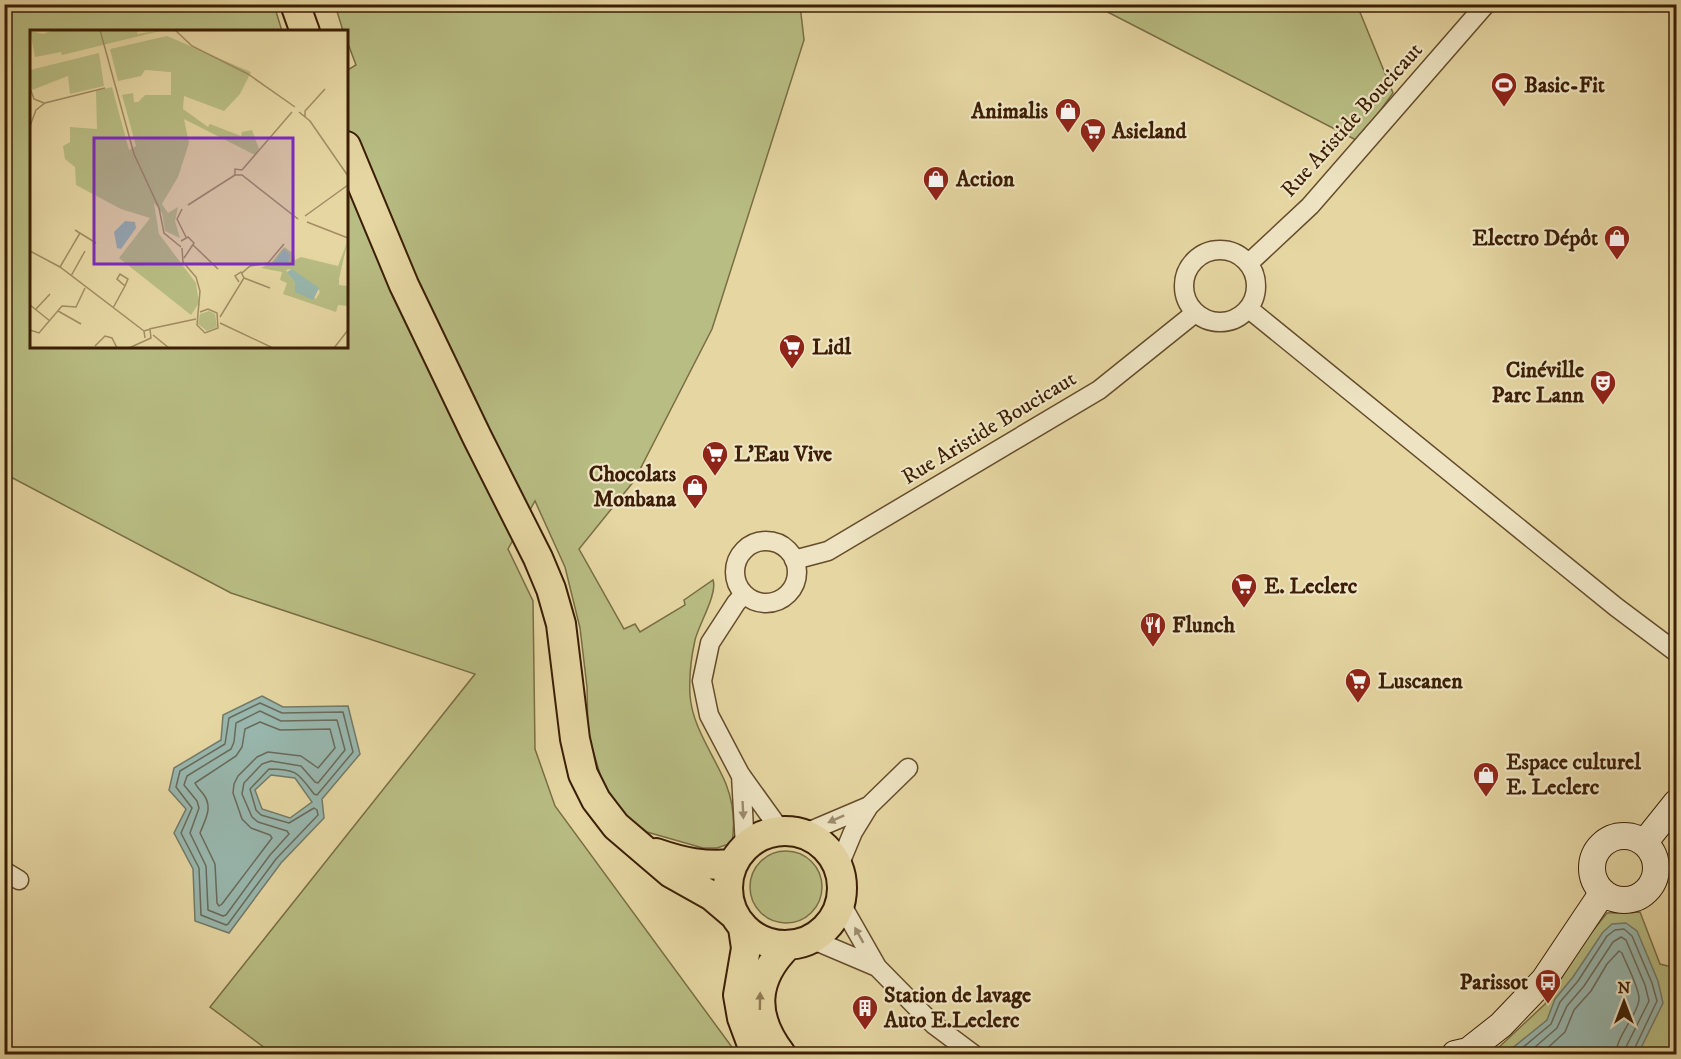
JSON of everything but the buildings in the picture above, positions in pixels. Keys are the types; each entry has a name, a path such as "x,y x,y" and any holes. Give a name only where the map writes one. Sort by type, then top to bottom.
{"main road":[{"path":"295,4 304,30"},
{"path":"348,151 404,285 551,589 561,624 575,739 584,774 596,800 616,826 671,873 712,896 763,941 799,942"},
{"path":"645,850 682,862 712,866 739,856 761,836 792,833 818,842 830,853 838,868 842,885 840,902 834,917 824,930 774,958 765,975 759,1002 760,1016 767,1035 781,1054"},
{"path":"739,856 728,880 728,897 746,948 738,995 742,1018 752,1045 758,1054"}],"street":[{"name":"Rue Aristide Boucicaut","path":"1249,263 1310,206 1486,4"},
{"path":"1222,249 1237,253 1249,263 1255,274 1257,286 1249,309 1237,318 1223,323 1195,313 1187,301 1183,286 1186,272 1195,259 1208,251 1222,249"},
{"path":"1249,309 1616,607 1677,652"},
{"name":"Rue Aristide Boucicaut","path":"794,560 828,551 1099,390 1195,313"},
{"path":"770,541 788,551 794,560 797,569 796,579 792,589 785,596 769,603 760,602 744,594 738,586 735,566 744,550 751,545 770,541"},
{"path":"744,594 710,643 702,681 709,715 741,774 792,833 869,806"},
{"path":"838,868 853,832 869,806 908,768"},
{"path":"739,856 741,774"},
{"path":"1644,843 1677,803"},
{"path":"1626,836 1644,843 1655,860 1656,870 1648,888 1631,899 1621,900 1603,892 1593,876 1592,866 1599,848 1606,841 1616,837 1626,836"},
{"path":"1455,1054 1468,1051 1501,1025 1539,985 1603,892"},
{"path":"840,902 877,967 933,1024 973,1054"},
{"path":"799,942 877,967"}],"green space":[{"path":"4,5 274,5 282,30 30,30 30,348 348,348 348,70 356,65 348,44 348,30 343,30 335,5 800,5 804,40 712,329 634,481 579,549 624,629 635,624 640,632 685,605 684,600 713,580 713,593 697,633 694,647 690,695 699,730 721,773 730,798 733,813 732,843 717,848 703,848 647,832 624,814 603,784 588,734 587,687 580,628 565,567 535,501 508,549 533,601 535,749 555,806 737,1054 273,1054 210,1007 475,674 231,593 5,474"},
{"path":"1094,5 1357,5 1393,93 1358,141"},
{"path":"786,851 806,857 816,867 822,887 816,907 806,917 786,923 766,917 756,907 750,887 756,867 766,857"},
{"path":"1640,912 1660,964 1676,968 1676,1054 1489,1054 1545,1004 1583,943 1607,913"}],"water":[{"path":"262,696 283,707 348,706 360,754 322,799 324,818 281,863 229,933 195,921 193,869 174,833 186,809 169,790 174,768 221,740 223,715","holes":["271,775 295,778 312,802 290,818 262,809 255,790"]},
{"path":"1626,923 1637,931 1658,981 1663,1003 1638,1054 1505,1054 1547,1020 1555,999 1573,977 1603,932 1612,924"}],"place":[{"name":"Basic-Fit","path":"1504,108"},
{"name":"Animalis","path":"1068,134"},
{"name":"Asieland","path":"1093,154"},
{"name":"Action","path":"936,202"},
{"name":"Electro Dépôt","path":"1617,261"},
{"name":"Lidl","path":"792,370"},
{"name":"Cinéville Parc Lann","path":"1603,406"},
{"name":"L'Eau Vive","path":"715,477"},
{"name":"Chocolats Monbana","path":"695,510"},
{"name":"E. Leclerc","path":"1244,609"},
{"name":"Flunch","path":"1153,648"},
{"name":"Luscanen","path":"1358,704"},
{"name":"Espace culturel E. Leclerc","path":"1486,798"},
{"name":"Parissot","path":"1548,1005"},
{"name":"Station de lavage Auto E.Leclerc","path":"865,1031"}]}
